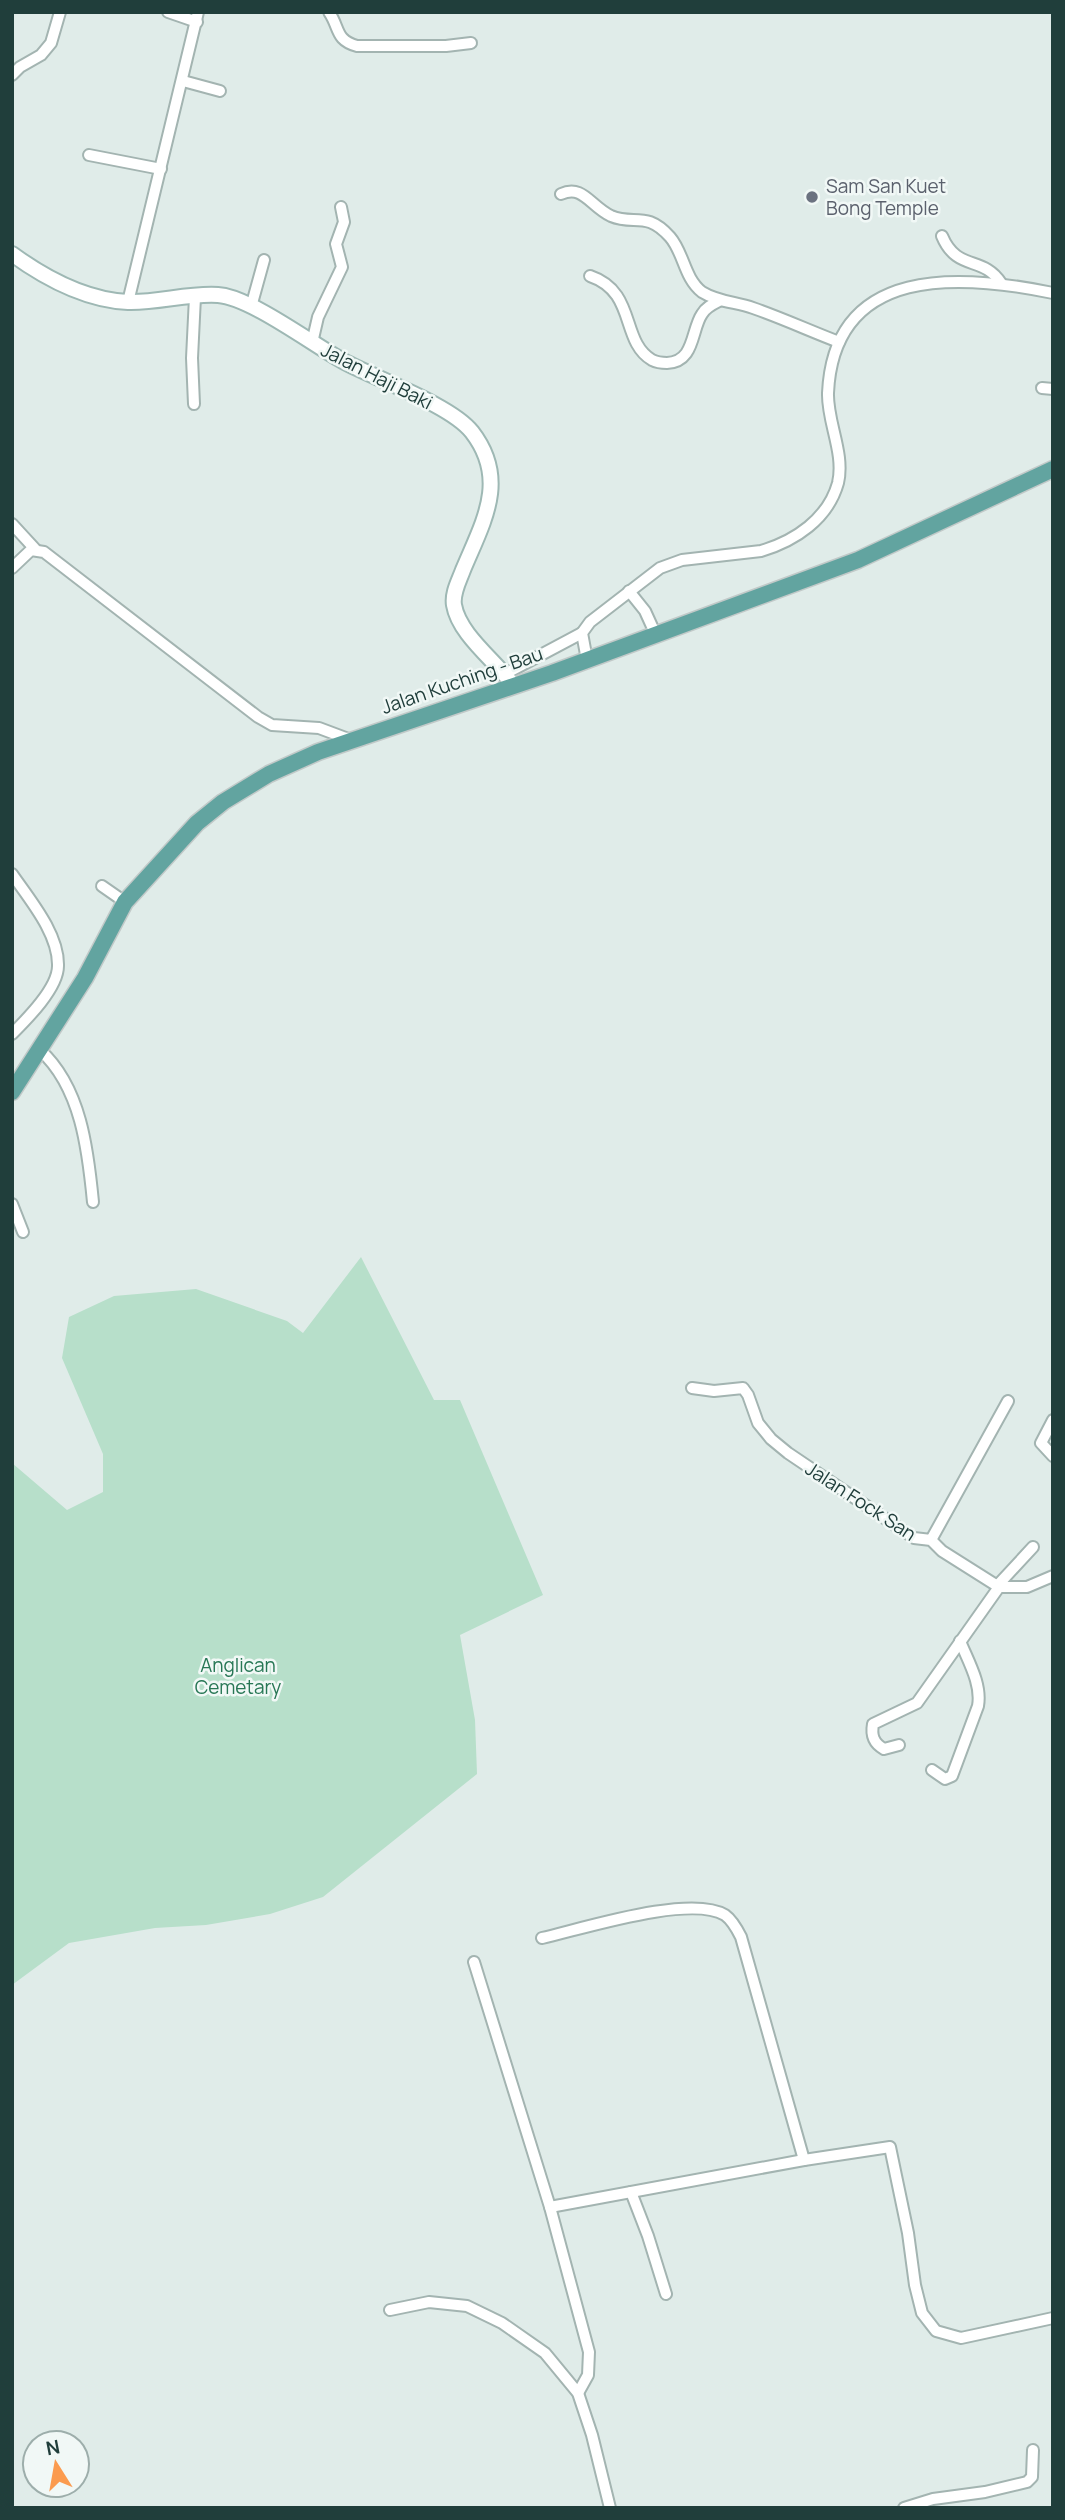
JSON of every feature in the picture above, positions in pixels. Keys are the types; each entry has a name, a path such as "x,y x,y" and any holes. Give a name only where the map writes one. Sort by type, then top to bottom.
{"main road":[{"name":"Jalan Kuching - Bau","path":"12,1092 85,978 125,902 197,823 223,802 269,774 318,752 509,680 587,660 858,560 1053,469"}],"street":[{"path":"12,75 41,55 51,43 60,12"},
{"path":"128,302 198,17 168,12"},
{"path":"329,12 339,35 346,43 357,46 471,43"},
{"path":"183,81 220,91"},
{"path":"89,155 161,169"},
{"path":"561,194 577,190 613,217 645,219 662,229 677,248 694,285 719,301 742,304 839,342"},
{"path":"312,343 318,317 342,267 336,244 344,222 341,207"},
{"path":"942,236 956,257 989,268 1001,283"},
{"name":"Jalan Haji Baki","path":"12,254 33,269 70,287 103,298 128,302 219,295 242,302 344,361 444,410 470,429 487,453 492,485 487,511 455,590 454,606 462,624 485,655 509,680"},
{"path":"251,307 264,260"},
{"path":"590,276 612,287 644,354 653,361 674,362 682,358 694,339 703,313 719,301"},
{"path":"509,680 582,633 590,622 660,568 682,560 761,551 774,547 800,535 819,516 838,482 838,458 828,398 830,369 839,342 850,324 884,296 905,287 951,281 1001,283 1053,293"},
{"path":"194,404 192,358 195,297"},
{"path":"12,524 35,549 44,552 265,721 280,727 319,728 351,740"},
{"path":"12,568 35,549"},
{"path":"629,591 645,611 655,633"},
{"path":"582,633 587,660"},
{"path":"12,874 48,931 55,947 58,969 33,1013 12,1034"},
{"path":"102,886 125,902"},
{"path":"40,1050 60,1073 79,1116 93,1202"},
{"path":"12,1204 23,1232"},
{"name":"Jalan Fock San","path":"692,1388 714,1391 743,1388 761,1429 788,1453 914,1538 931,1540 942,1551 998,1587"},
{"path":"931,1540 1007,1401"},
{"path":"1053,1420 1041,1443 1053,1456"},
{"path":"899,1745 884,1749 876,1745 872,1733 873,1724 917,1703 998,1587 1033,1547"},
{"path":"998,1587 1027,1587 1053,1576"},
{"path":"932,1770 945,1779 952,1776 978,1706 976,1681 960,1641"},
{"path":"542,1938 666,1909 706,1909 724,1915 741,1937 804,2160"},
{"path":"474,1962 550,2207 589,2352 587,2375 578,2393"},
{"path":"550,2207 804,2160 890,2147 922,2313 936,2331 961,2338 1053,2318"},
{"path":"631,2192 666,2294"},
{"path":"390,2309 429,2302 467,2306 502,2323 545,2353 578,2393 592,2435 610,2508"},
{"path":"905,2508 933,2499 985,2492 1027,2482 1032,2477 1033,2450"}],"green space":[{"name":"Anglican Cemetary","path":"361,1257 434,1400 460,1400 543,1595 460,1635 475,1720 477,1774 323,1897 270,1914 206,1925 155,1928 69,1943 12,1985 12,1463 67,1510 103,1492 103,1454 62,1358 69,1317 114,1296 196,1289 287,1321 303,1333"}],"place":[{"name":"Sam San Kuet Bong Temple","path":"812,197"}]}
